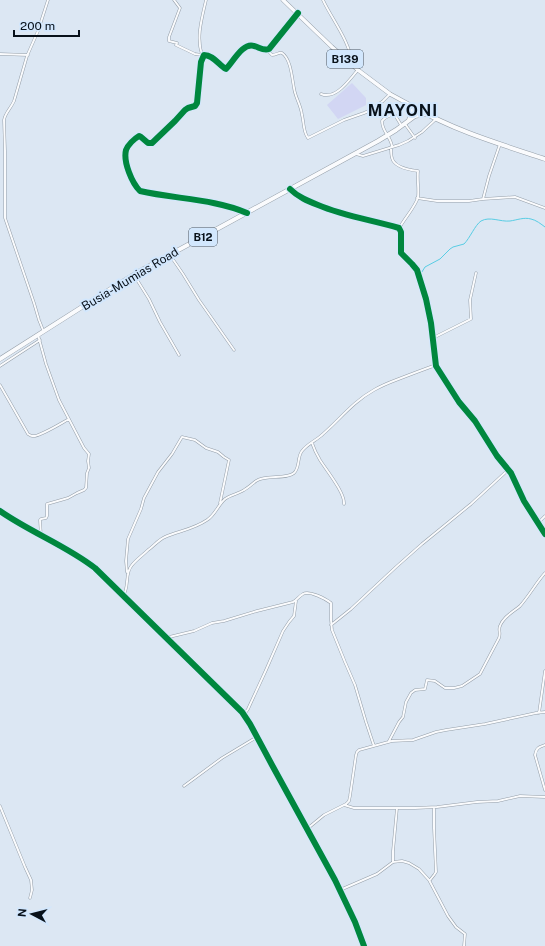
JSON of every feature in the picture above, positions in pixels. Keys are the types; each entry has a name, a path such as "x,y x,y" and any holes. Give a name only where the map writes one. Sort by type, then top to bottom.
{"highway":[{"name":"Busia-Mumias Road","path":"0,359 39,337 44,332 134,274 388,136 408,120 416,108"},
{"path":"415,116 416,108 461,130 545,159"},
{"name":"Busia-Mumias Road","path":"408,120 415,116 426,114"}],"main road":[{"name":"B139","path":"283,0 298,13 332,48 358,70 390,94 416,108"}],"street":[{"path":"44,332 38,320 34,303 5,214 4,119 14,101 28,55 39,29 48,0"},
{"path":"174,0 180,8 169,37 169,41 177,43 176,45 195,54 210,56 226,69 247,45 268,50 273,46 298,13"},
{"path":"206,0 200,29 202,56 196,106 185,110 152,143 148,143 140,136 134,139 126,150 126,161 128,170 140,192 215,203 233,207 247,213"},
{"path":"323,0 351,55 350,63"},
{"path":"268,50 272,55 280,52 287,58 302,113 305,134 308,138 344,120 367,112 380,104 390,94"},
{"path":"0,54 28,55"},
{"path":"321,94 323,96 337,92 358,70"},
{"path":"399,228 418,198 418,171 405,169 393,161 390,139 385,132 382,120 391,114 394,115 415,138"},
{"path":"355,154 363,156 403,144 415,138 436,119"},
{"path":"483,199 500,144"},
{"path":"290,189 301,197 344,215 399,228"},
{"path":"418,198 437,201 502,197 515,198 545,208"},
{"path":"399,228 401,232 401,253 419,274 428,310 436,365 459,402 512,476 524,501 545,534"},
{"path":"170,255 234,350"},
{"path":"433,338 470,319 470,300 476,273"},
{"path":"134,274 179,355"},
{"path":"0,366 39,337 46,364 58,398 84,448 89,454 86,489 68,498 47,504 48,516 40,520 41,536"},
{"path":"128,573 135,561 162,539 206,521 227,498 245,490 260,479 293,474 297,469 301,452 323,435 355,404 374,390 420,370 436,365"},
{"path":"0,385 30,436 35,436 49,430 69,419"},
{"path":"123,596 126,590 128,573 126,561 128,539 144,499 158,472 172,454 182,437 195,440 206,448 218,452 224,458 230,460 220,505"},
{"path":"312,443 320,459 340,490 344,499 344,504"},
{"path":"331,625 351,609 418,548 472,504 508,470"},
{"path":"0,511 89,563 244,715 340,890 364,946"},
{"path":"538,523 545,516"},
{"path":"389,741 403,717 405,703 409,695 413,691 424,689 427,680 435,681 444,688 454,688 462,686 480,674 499,638 499,627 501,623 521,605 545,573"},
{"path":"166,638 173,635 194,631 212,623 241,617 257,611 293,602 302,594 306,593 316,595 329,601 331,604 331,625 345,662 356,685 374,746"},
{"path":"244,715 283,631 294,616 296,600"},
{"path":"539,713 545,671"},
{"path":"307,829 324,815 348,803 355,758 357,752 364,748 389,741 411,740 439,731 485,724 545,712"},
{"path":"184,786 222,758 257,737"},
{"path":"545,745 538,748 535,755 545,790"},
{"path":"344,805 354,808 434,807 498,801 520,796 545,797"},
{"path":"0,806 31,880 32,890 30,898"},
{"path":"430,880 436,872 434,807"},
{"path":"393,862 397,808"},
{"path":"340,890 377,874 393,862 402,861 412,864 430,880 448,916 456,927 465,934 464,946"}],"shaded area":[{"path":"352,83 366,98 366,105 338,119 327,105"}],"waterway":[{"path":"420,275 425,267 440,259 450,249 464,244 481,221 488,219 510,221 528,218 537,221 545,227"}],"cycle path":[{"path":"247,213 235,208 208,202 140,191 129,172 125,155 126,150 131,142 139,136 148,143 152,143 185,110 195,106 197,103 201,62 204,55 213,58 226,69 238,53 246,47 256,46 263,49 269,49 298,13"},
{"path":"290,189 303,198 328,209 399,228 401,232 401,253 417,270 426,299 431,323 436,366 459,402 475,421 497,456 511,473 524,501 545,534"},
{"path":"0,511 73,553 95,568 242,712 335,880 355,922 364,946"}],"district":[{"name":"MAYONI","path":"403,110"}]}
